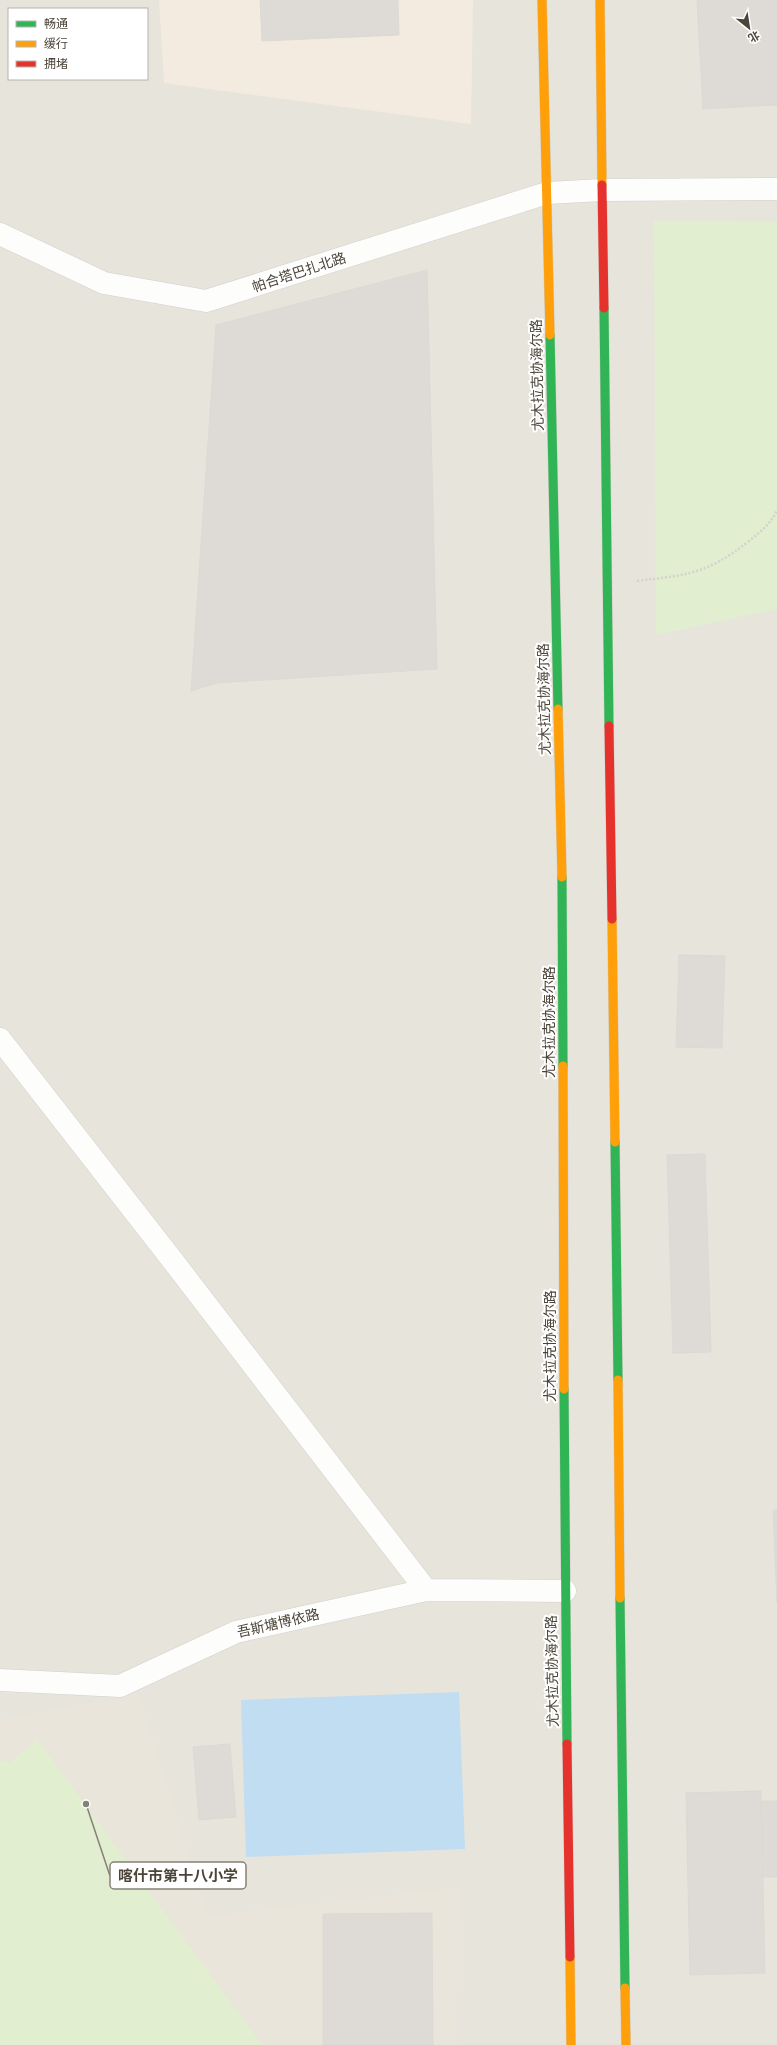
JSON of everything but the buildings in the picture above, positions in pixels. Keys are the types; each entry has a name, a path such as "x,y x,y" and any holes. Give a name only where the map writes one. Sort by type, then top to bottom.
{"main road":[{"name":"尤木拉克协海尔路","path":"542,0 562,863 566,1591 571,2045"},
{"path":"600,0 606,584 626,2045"}],"street":[{"name":"帕合塔巴扎北路","path":"0,234 104,283 206,301 547,193 602,190 777,189"},
{"path":"0,1040 163,1248 426,1590"},
{"name":"吾斯塘博依路","path":"0,1680 120,1686 236,1632 426,1590 566,1591"}],"path":[{"path":"606,584 690,574 708,568 729,557 756,535 772,521 777,510"}],"shaded area":[{"path":"0,0 777,0 777,2045 0,2045"},
{"path":"159,0 473,0 471,124 164,83"},
{"path":"138,1693 207,1916 458,1888 456,2045 0,2045 0,1720"}],"green space":[{"path":"654,221 777,222 777,609 656,635"},
{"path":"37,1739 262,2045 0,2045 0,1761 9,1763"}],"water":[{"path":"459,1692 465,1849 246,1857 241,1700"}],"traffic: fast":[{"path":"604,308 609,726"},
{"path":"550,335 558,709"},
{"path":"562,877 563,1066"},
{"path":"615,1142 618,1380"},
{"path":"564,1389 567,1744"},
{"path":"620,1598 625,1988"}],"traffic: slow":[{"path":"542,0 550,335"},
{"path":"600,0 602,185"},
{"path":"558,709 562,877"},
{"path":"612,919 615,1142"},
{"path":"563,1066 564,1389"},
{"path":"618,1380 620,1598"},
{"path":"570,1957 571,2045"},
{"path":"625,1988 626,2045"}],"traffic: jam":[{"path":"602,185 604,308"},
{"path":"609,726 612,919"},
{"path":"567,1744 570,1957"}],"place":[{"name":"喀什市第十八小学","path":"86,1804"}]}
